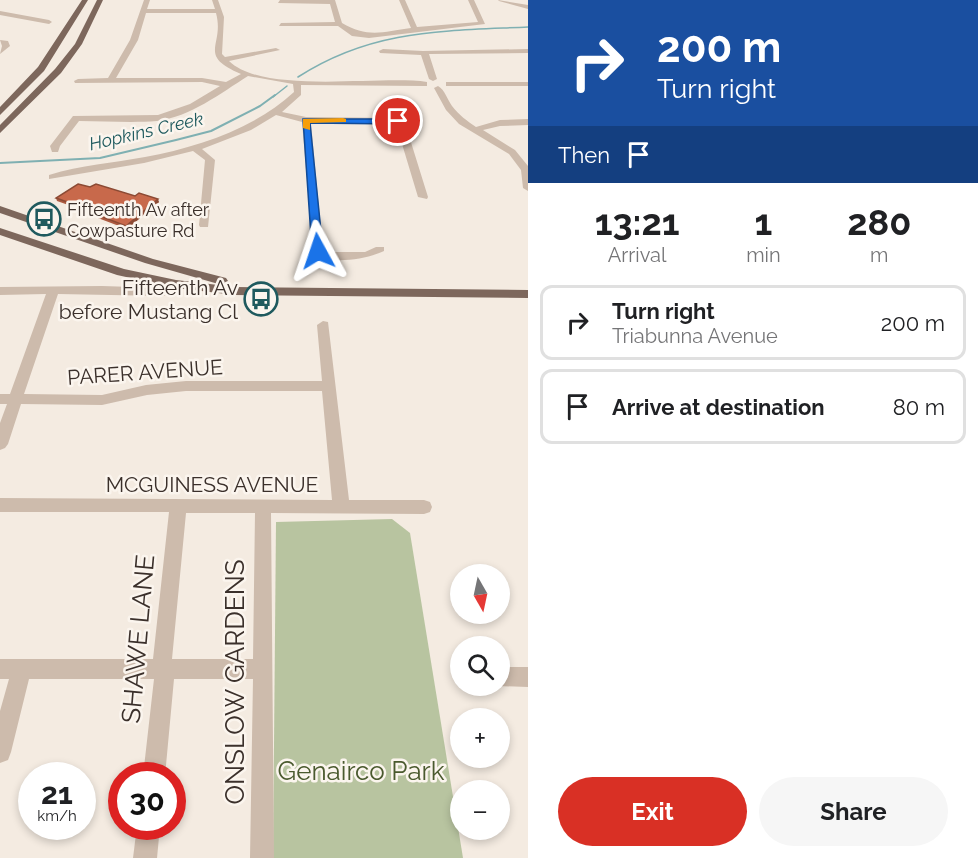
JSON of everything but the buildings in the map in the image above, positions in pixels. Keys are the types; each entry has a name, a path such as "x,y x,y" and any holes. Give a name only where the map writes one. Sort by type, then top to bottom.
{"main road":[{"path":"0,111 41,69 85,0"},
{"path":"0,130 58,71 78,44 100,0"},
{"path":"0,209 150,261 211,279 278,292"},
{"path":"0,231 121,272 176,284 235,291 528,294"}],"street":[{"path":"111,80 134,40 147,0"},
{"path":"215,0 221,17 218,52 221,60 245,75 297,83 424,84 438,88 447,87 449,84 528,84"},
{"path":"402,0 415,29"},
{"path":"281,25 339,24 351,32 366,36 415,29 482,24 471,0"},
{"path":"501,0 528,7"},
{"path":"280,2 333,1 339,24"},
{"path":"145,11 219,11"},
{"path":"0,13 49,22"},
{"path":"0,42 5,43 6,46 0,52"},
{"path":"221,60 276,50"},
{"path":"383,51 424,53 528,51"},
{"path":"424,53 433,79"},
{"path":"55,150 55,146 76,118 171,116 197,106 227,84 245,75"},
{"path":"424,84 425,80 433,79 444,80 449,84"},
{"path":"78,81 202,80 227,84"},
{"path":"53,177 68,171 147,159 240,131 273,112 298,93 297,83"},
{"path":"438,88 438,93 453,113 474,130 512,152 525,165 528,189"},
{"path":"273,112 306,120 398,121 402,125 423,197"},
{"path":"306,120 318,251 323,256 367,255 380,249"},
{"path":"474,130 500,123 528,122"},
{"path":"193,147 210,160 204,225"},
{"path":"102,290 121,272"},
{"path":"0,291 164,292"},
{"path":"0,444 53,291"},
{"path":"323,325 341,507"},
{"name":"PARER AVENUE","path":"0,399 102,400 146,390 186,386 329,386"},
{"name":"MCGUINESS AVENUE","path":"0,505 424,507"},
{"name":"SHAWE LANE","path":"155,762 164,669 162,652 178,507"},
{"name":"ONSLOW GARDENS","path":"262,858 263,507"},
{"path":"0,752 10,669 262,669"},
{"path":"510,677 528,677"},
{"path":"145,858 147,840"}],"green space":[{"name":"Genairco Park","path":"392,519 410,533 450,780 450,840 460,840 463,858 273,858 276,522"}],"waterway":[{"name":"Hopkins Creek","path":"298,77 326,61 381,41 437,32 528,27"},
{"name":"Hopkins Creek","path":"273,97 287,86"},
{"name":"Hopkins Creek","path":"0,163 100,158 176,140 211,131 260,106 275,95"}],"slow traffic":[{"path":"307,128 306,120 343,120"}],"place":[{"name":"Fifteenth Av after Cowpasture Rd","path":"44,219"},
{"name":"Fifteenth Av before Mustang Cl","path":"261,299"}],"route":[{"path":"318,251 306,120 398,121"}]}
